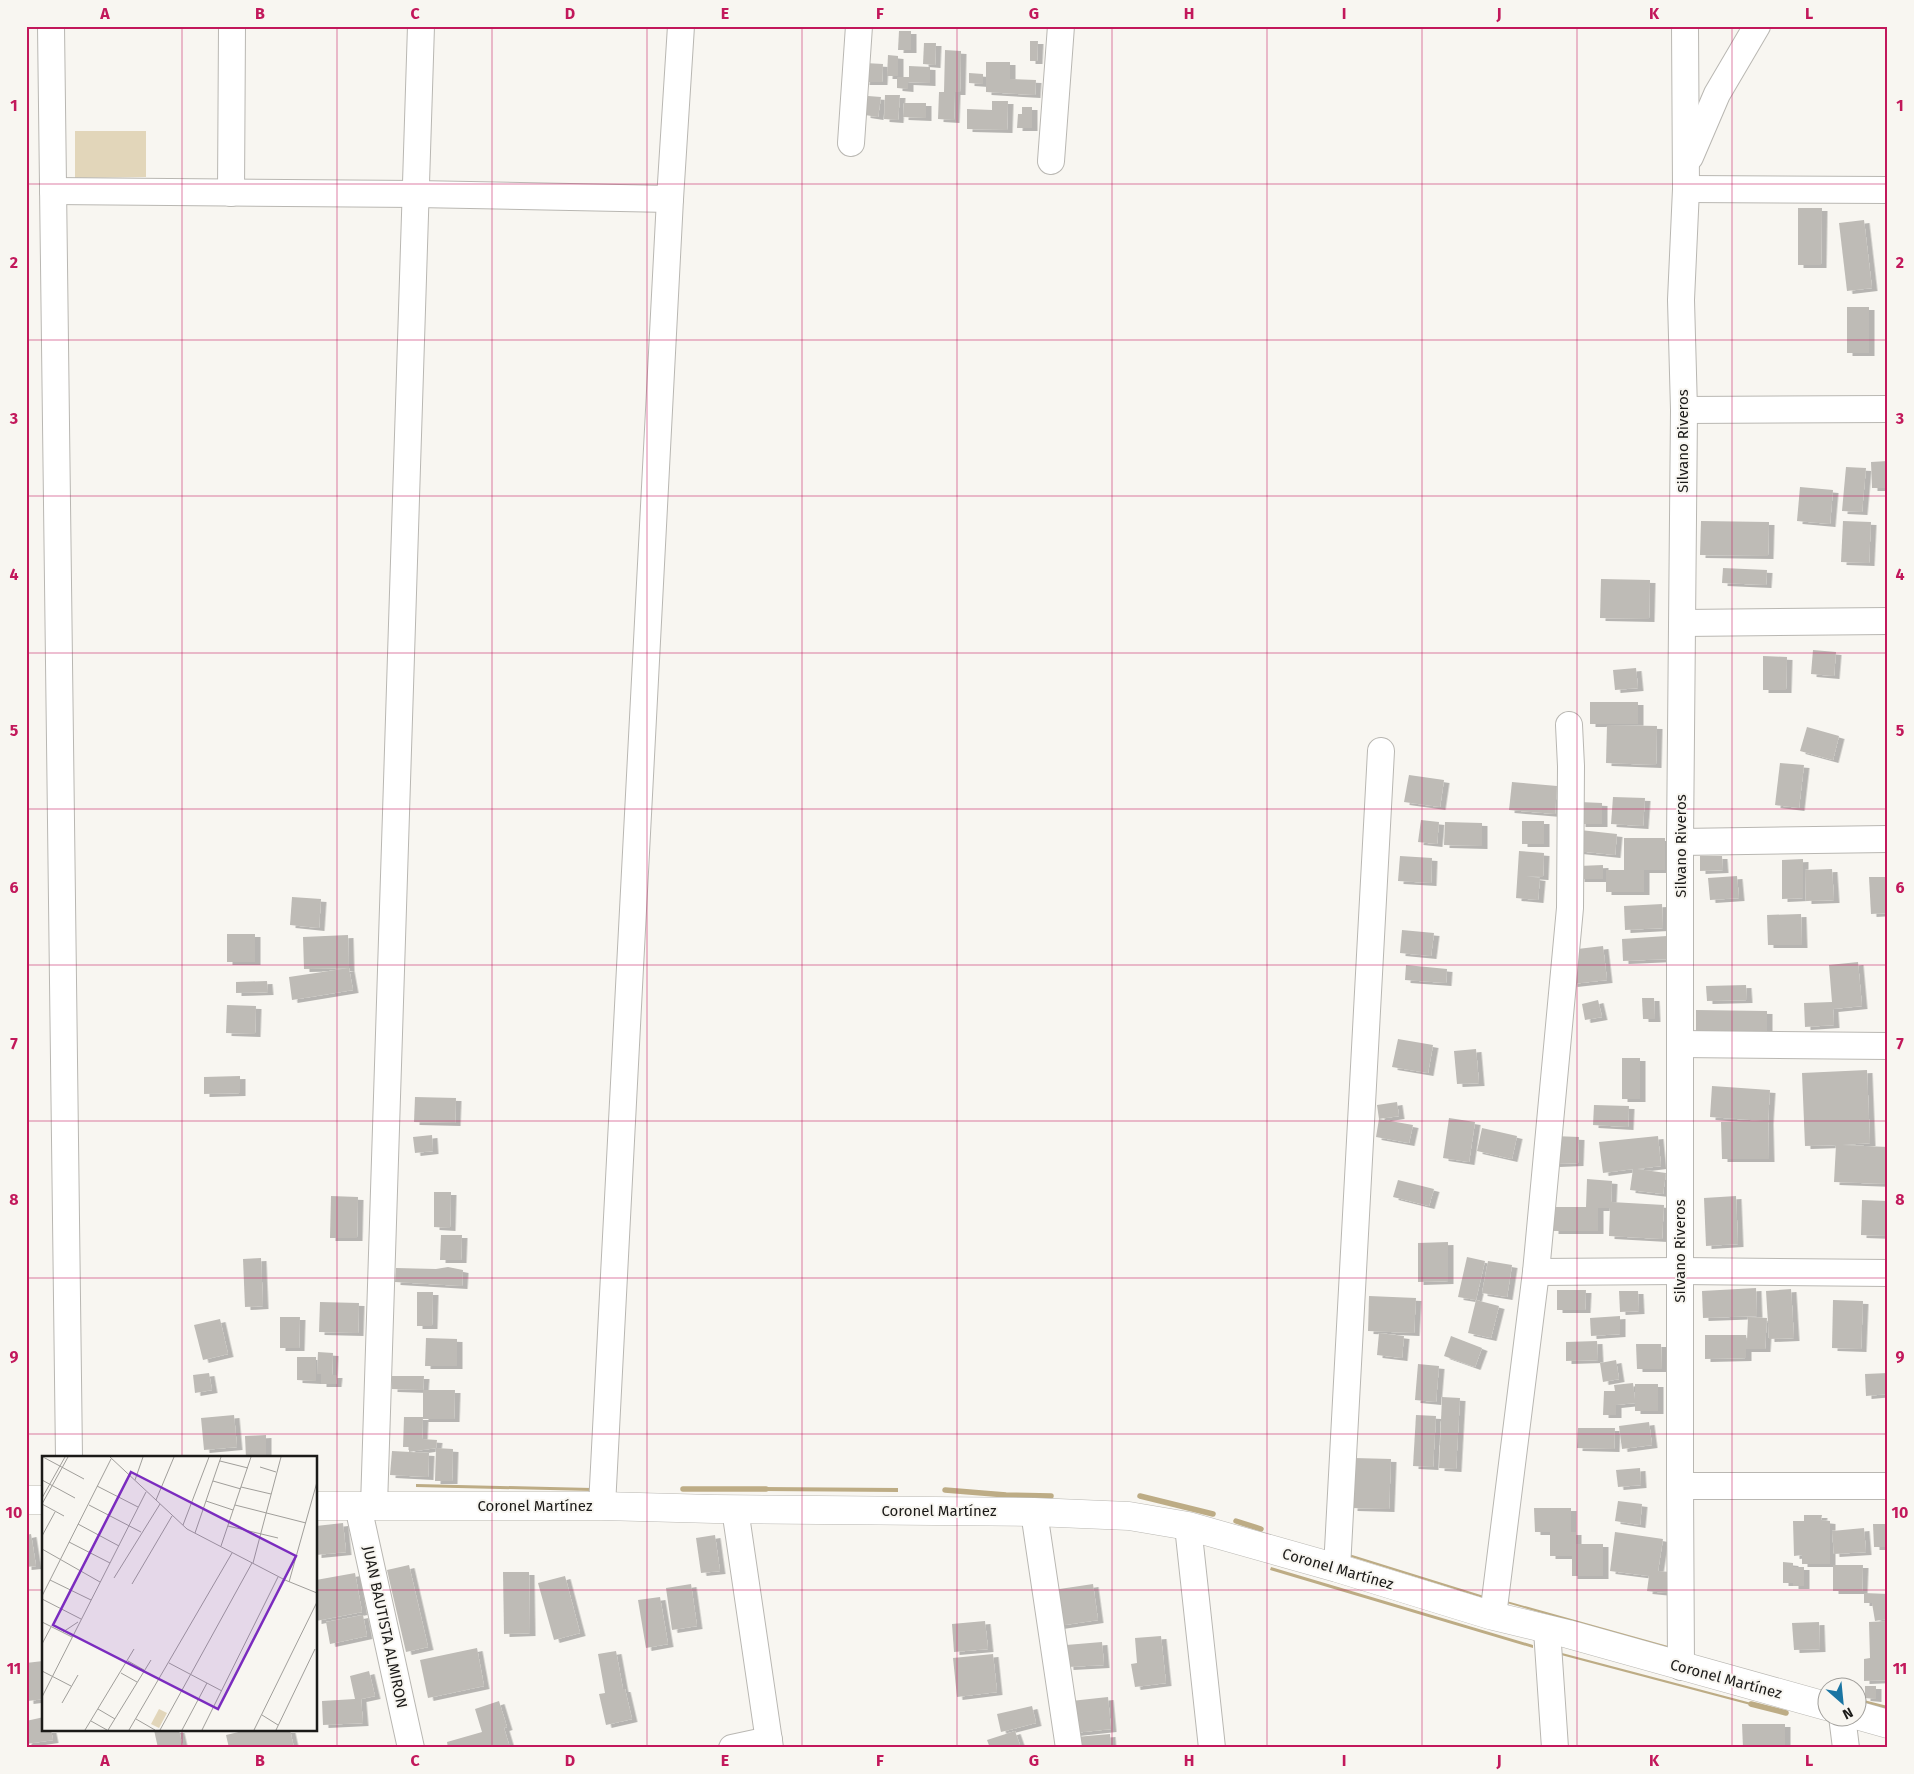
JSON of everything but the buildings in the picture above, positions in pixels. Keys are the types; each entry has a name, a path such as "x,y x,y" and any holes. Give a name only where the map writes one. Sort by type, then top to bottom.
{"main road":[{"path":"26,1500 42,1500"},
{"name":"Coronel Martínez","path":"318,1506 602,1506 1034,1512 1129,1516 1188,1526 1337,1568 1493,1616 1816,1703"},
{"path":"1866,1717 1888,1724"}],"street":[{"path":"51,26 69,1456"},
{"path":"231,193 232,26"},
{"name":"JUAN BAUTISTA ALMIRON","path":"411,1748 366,1506 421,26"},
{"path":"602,1506 670,199 682,26"},
{"path":"851,143 859,26"},
{"path":"1051,161 1061,26"},
{"name":"Silvano Riveros","path":"1681,1667 1680,842 1684,410 1681,300 1686,177 1685,26"},
{"path":"1757,26 1717,94 1686,177 1888,190"},
{"path":"53,191 416,194 670,199"},
{"path":"1684,410 1888,409"},
{"path":"1683,623 1888,621"},
{"path":"1493,1616 1536,1272 1570,908 1571,766 1569,725"},
{"path":"1337,1568 1381,751"},
{"path":"1680,842 1888,839"},
{"path":"1680,1044 1888,1046"},
{"path":"1536,1272 1888,1273"},
{"path":"1680,1486 1888,1486"},
{"path":"732,1748 769,1744 735,1509"},
{"path":"1034,1512 1069,1748"},
{"path":"1188,1526 1212,1748"},
{"path":"1555,1748 1557,1632"},
{"path":"1843,1726 1846,1748"}],"shaded area":[{"path":"75,131 146,131 146,177 75,178"},
{"path":"416,1484 592,1488 592,1491 416,1487"},
{"path":"759,1487 898,1488 898,1492 759,1491"},
{"path":"1349,1554 1484,1596 1483,1598 1348,1556"},
{"path":"1271,1567 1533,1645 1533,1648 1270,1570"},
{"path":"1503,1600 1668,1646 1667,1648 1503,1602"},
{"path":"1562,1653 1759,1705 1758,1707 1561,1655"}],"waterway":[{"path":"683,1489 766,1489"},
{"path":"945,1490 1006,1495 1051,1496"},
{"path":"1140,1496 1213,1514"},
{"path":"1236,1521 1261,1529"},
{"path":"1751,1704 1786,1713"},
{"path":"1866,1704 1888,1709"}]}
